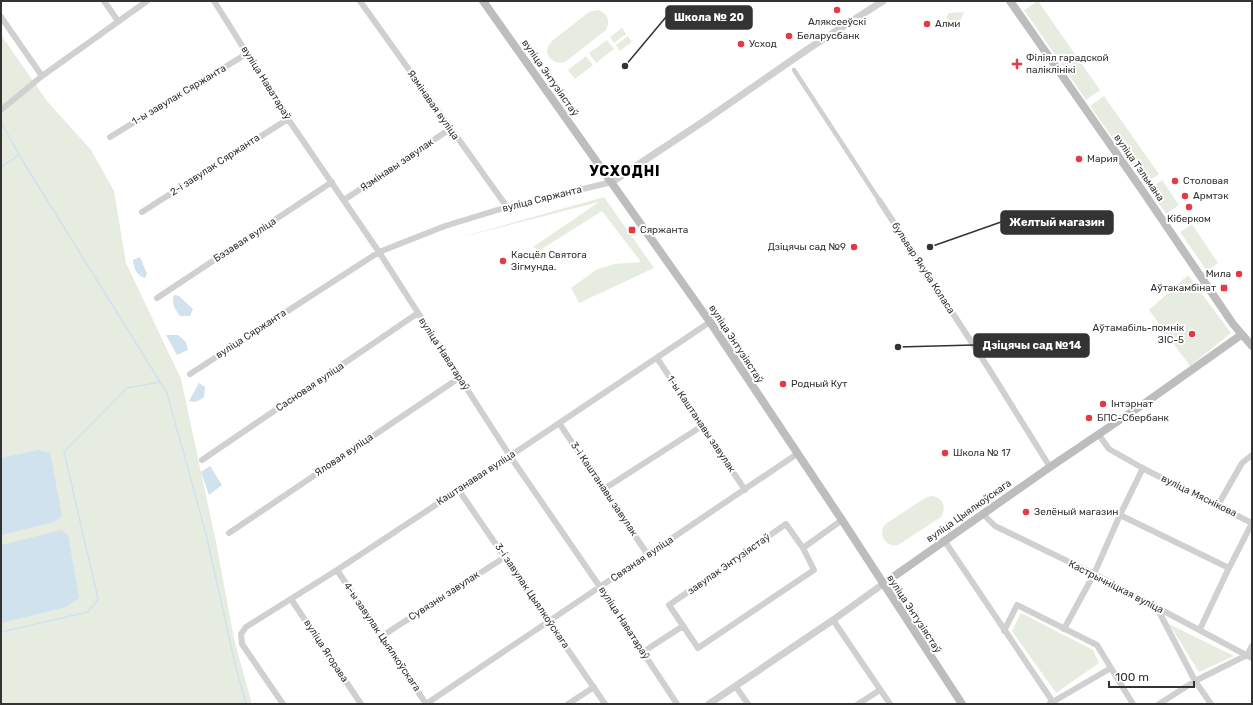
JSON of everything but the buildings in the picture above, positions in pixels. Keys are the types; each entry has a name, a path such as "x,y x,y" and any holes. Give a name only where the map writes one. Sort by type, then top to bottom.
{"main road":[{"name":"вуліца Энтузіястаў","path":"483,1 710,322 962,704"},
{"name":"вуліца Тэльмана","path":"1010,1 1241,335 1252,346"},
{"name":"вуліца Цыялкоўскага","path":"883,584 944,540 1099,435 1241,335"}],"street":[{"path":"104,1 118,21"},
{"path":"1,110 42,76 147,1"},
{"name":"вуліца Наватараў","path":"214,1 288,119 379,252 510,456 600,587 677,704"},
{"name":"Язмінавая вуліца","path":"360,1 507,207"},
{"name":"вуліца Сяржанта","path":"190,374 379,252 445,226 507,207 612,182 808,49 883,1"},
{"path":"1,17 42,76"},
{"name":"1-ы завулак Сяржанта","path":"110,137 248,53"},
{"name":"бульвар Якуба Коласа","path":"794,70 989,369 1050,467"},
{"name":"2-і завулак Сяржанта","path":"142,212 288,119"},
{"name":"Язмінавы завулак","path":"344,200 450,129"},
{"name":"Бэзавая вуліца","path":"157,298 332,182"},
{"name":"Сасновая вуліца","path":"202,460 418,313"},
{"name":"Каштанавая вуліца","path":"283,704 242,644 241,634 246,628 510,456 710,322"},
{"name":"1-ы Каштанавы завулак","path":"657,358 745,490"},
{"name":"Яловая вуліца","path":"229,533 459,378"},
{"name":"3-і Каштанавы завулак","path":"559,423 648,555"},
{"path":"604,489 702,426"},
{"name":"вуліца Мяснікова","path":"1099,435 1110,449 1144,469 1252,523"},
{"name":"Связная вуліца","path":"426,704 797,454"},
{"path":"1218,505 1242,463 1252,456"},
{"path":"1064,628 1094,574 1120,515 1144,469"},
{"name":"3-і завулак Цыялкоўскага","path":"458,489 550,621 605,704"},
{"name":"Кастрычніцкая вуліца","path":"983,514 995,526 1094,574 1250,656"},
{"path":"1120,515 1229,568"},
{"path":"803,548 842,520"},
{"path":"1200,629 1252,523"},
{"name":"завулак Энтузіястаў","path":"786,524 803,548 814,570 698,648 669,605 786,524"},
{"path":"944,540 1051,703 1111,668"},
{"name":"Сувязны завулак","path":"382,636 505,557"},
{"name":"4-ы завулак Цыялкоўскага","path":"337,570 426,704"},
{"name":"вуліца Цыялкоўскага","path":"709,704 833,620 883,584"},
{"name":"вуліца Ягорава","path":"292,599 361,704"},
{"path":"1004,631 1017,605 1097,645 1133,704"},
{"path":"1156,606 1195,681 1210,704"},
{"path":"833,620 890,704"},
{"path":"643,652 683,626"},
{"path":"1159,704 1195,681 1250,656 1252,646"},
{"path":"736,686 748,704"},
{"path":"568,704 594,687"},
{"path":"858,704 880,690"}],"shaded area":[{"path":"1038,1 1100,90 1086,100 1024,10"},
{"path":"598,10 606,15 608,24 606,30 565,62 559,63 552,60 547,52 548,46 552,41 589,12"},
{"path":"964,12 956,31 946,17 949,13"},
{"path":"622,28 626,34 614,43 610,37"},
{"path":"1,35 47,101 91,150 114,191 126,263 181,379 216,542 234,639 252,704 1,704"},
{"path":"628,36 632,42 620,51 616,45"},
{"path":"607,40 614,49 596,63 589,53"},
{"path":"586,56 593,65 575,79 568,70"},
{"path":"1104,96 1159,174 1145,184 1090,106"},
{"path":"1162,180 1179,205 1166,214 1150,189"},
{"path":"604,197 654,268 579,303 571,288 596,270 614,264 641,262 602,211 540,250 533,247 599,202 451,240"},
{"path":"1192,224 1218,263 1207,271 1180,232"},
{"path":"1188,275 1231,333 1190,366 1149,310"},
{"path":"931,496 938,498 943,503 944,510 941,517 898,545 890,545 886,542 882,534 883,527 925,498"},
{"path":"1021,613 1093,650 1099,663 1056,693 1012,631"},
{"path":"1169,624 1234,656 1199,672"}],"water":[{"path":"140,257 147,274 145,278 136,272 134,266 133,260"},
{"path":"174,295 179,296 193,309 190,316 180,316 173,303"},
{"path":"166,335 178,335 186,342 188,350 177,355"},
{"path":"199,383 205,387 204,397 197,401 189,401"},
{"path":"39,450 50,453 62,515 55,522 1,535 1,458"},
{"path":"210,466 222,485 209,495 201,472"},
{"path":"61,530 68,535 79,598 66,607 1,623 1,545"}],"waterway":[{"path":"1,122 19,155 167,393 206,534 234,660 246,704"},
{"path":"1,167 19,155"},
{"path":"1,632 88,612 98,599 64,452 127,388 160,382"}],"place":[{"name":"Аляксееўскі","path":"837,10"},
{"name":"Алми","path":"927,24"},
{"name":"Беларусбанк","path":"789,36"},
{"name":"Усход","path":"741,44"},
{"name":"Філіял гарадской паліклінікі","path":"1017,64"},
{"name":"Школа № 20","path":"625,66"},
{"name":"Мария","path":"1079,159"},
{"name":"Столовая","path":"1175,181"},
{"name":"Армтэк","path":"1185,196"},
{"name":"Кіберком","path":"1189,207"},
{"name":"Сяржанта","path":"632,230"},
{"name":"Дзіцячы сад №9","path":"854,247"},
{"name":"Желтый магазин","path":"930,247"},
{"name":"Касцёл Святога Зігмунда.","path":"503,261"},
{"name":"Мила","path":"1239,274"},
{"name":"Аўтакамбінат","path":"1224,288"},
{"name":"Аўтамабіль-помнік ЗІС-5","path":"1192,334"},
{"name":"Дзіцячы сад №14","path":"898,347"},
{"name":"Родный Кут","path":"783,384"},
{"name":"Інтэрнат","path":"1103,404"},
{"name":"БПС-Сбербанк","path":"1089,418"},
{"name":"Школа № 17","path":"945,453"},
{"name":"Зелёный магазин","path":"1026,512"}],"district":[{"name":"УСХОДНІ","path":"625,171"}]}
